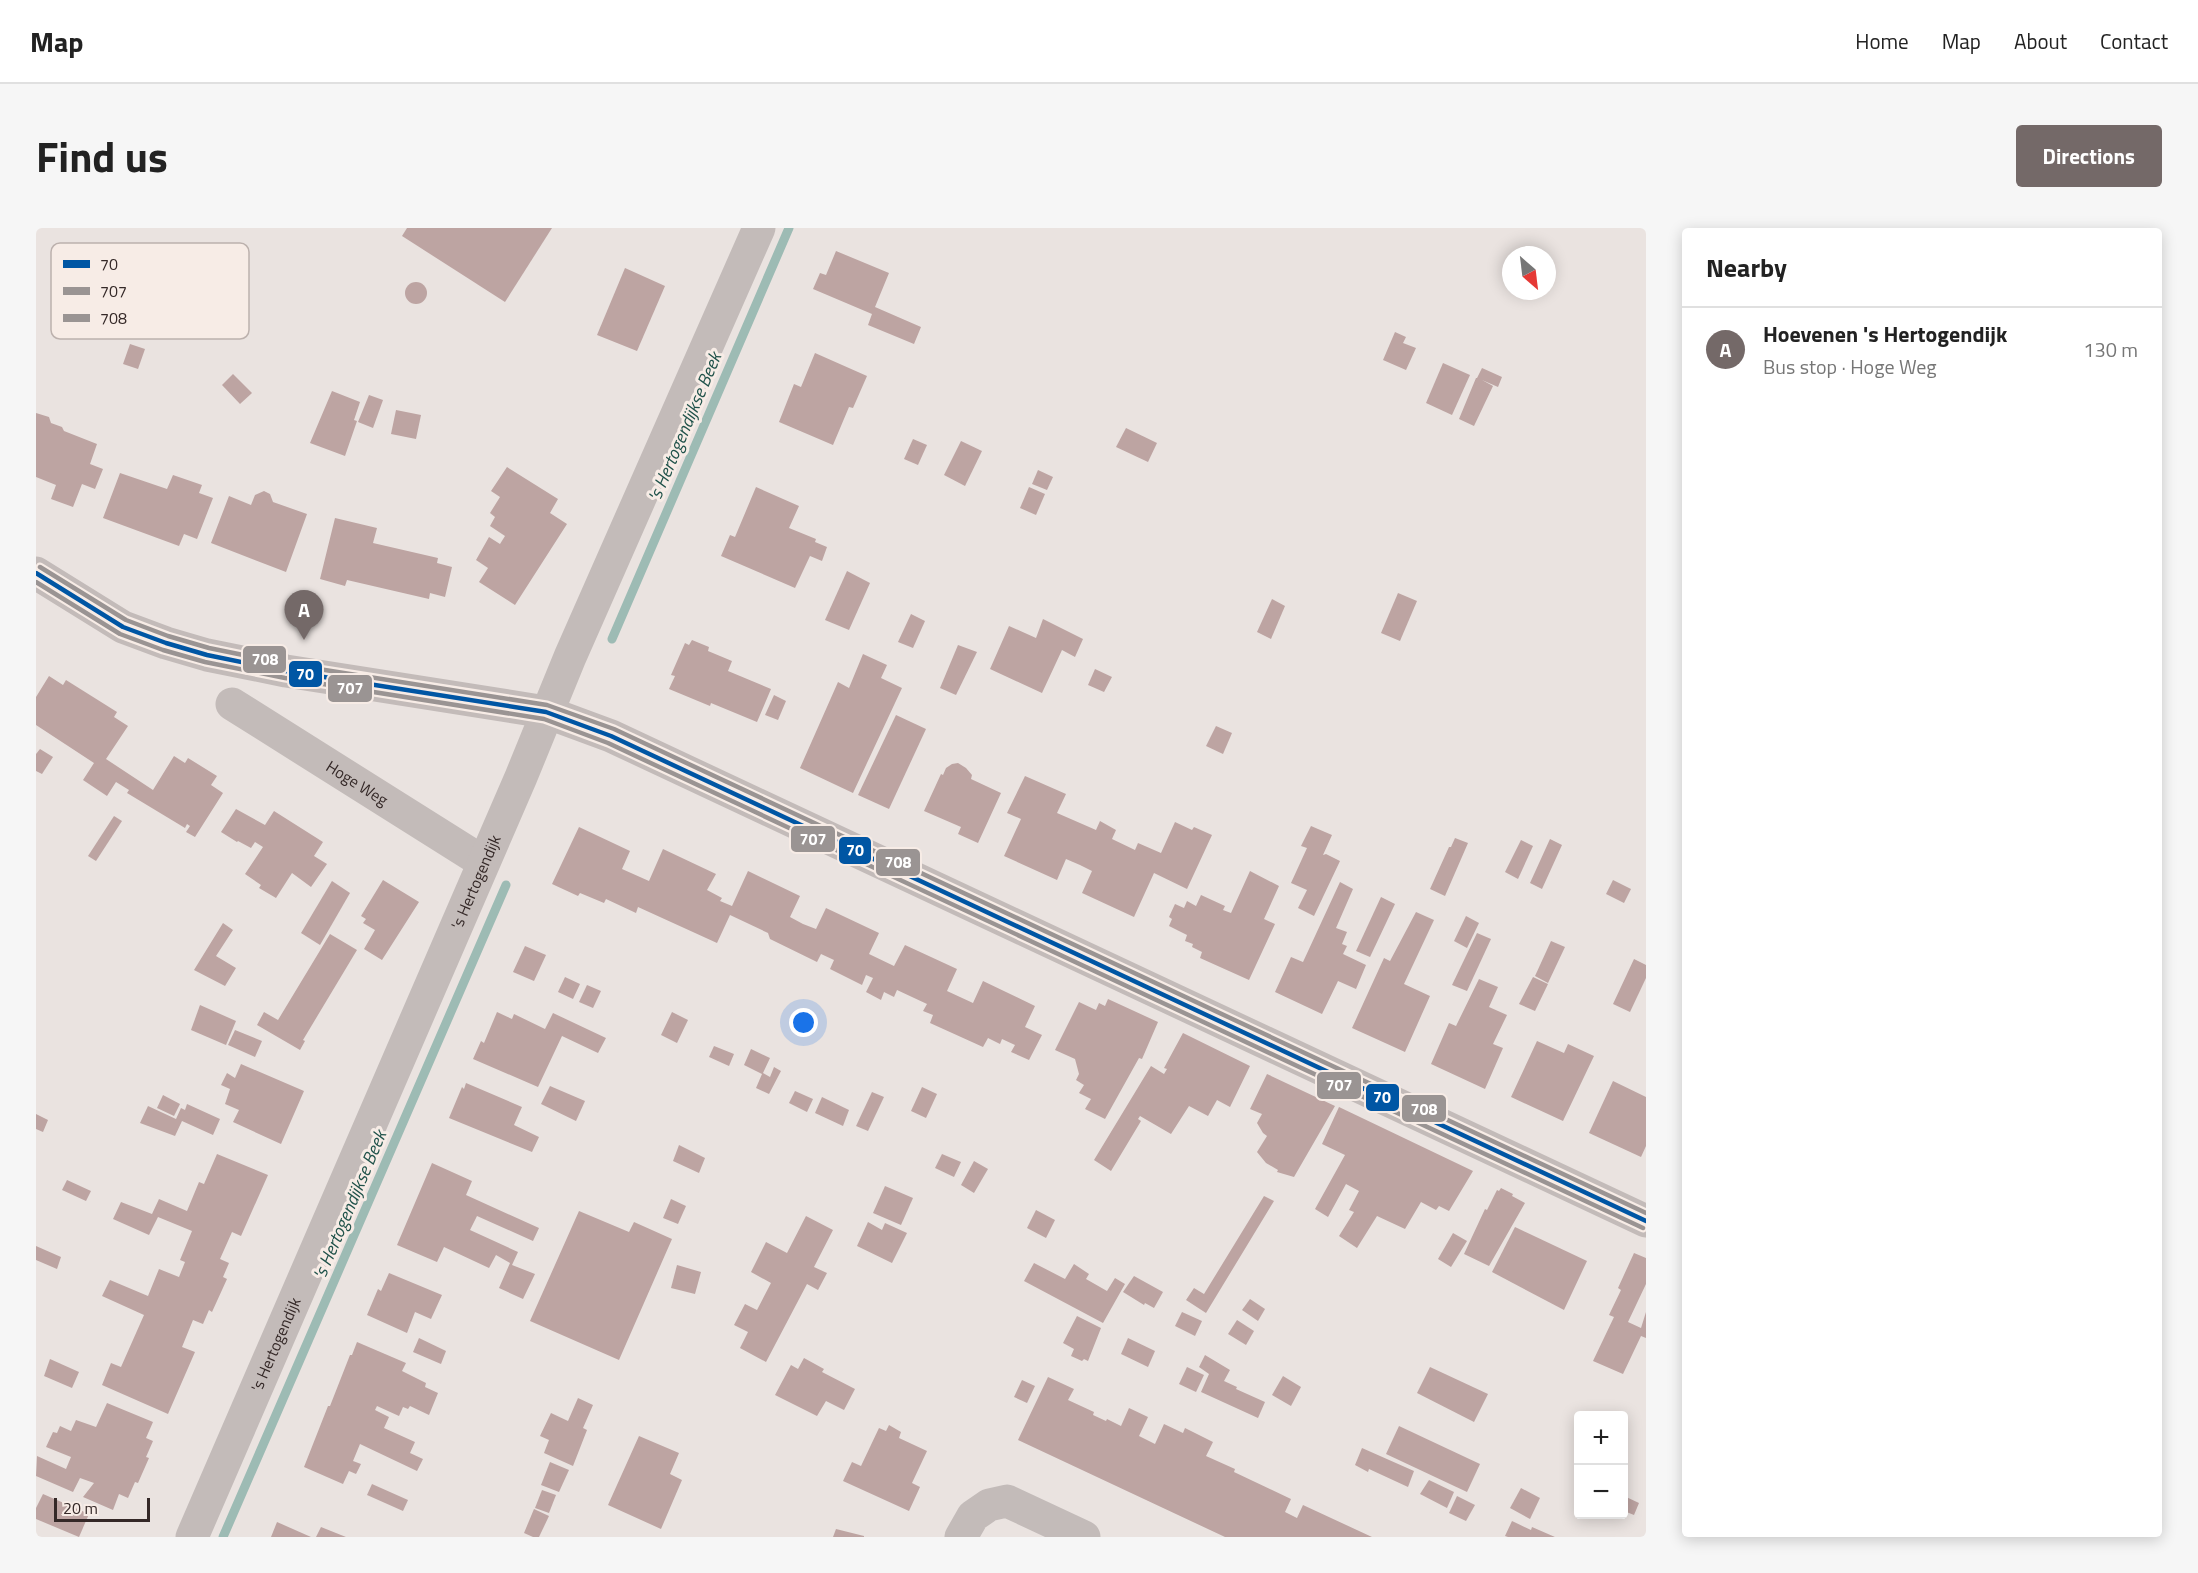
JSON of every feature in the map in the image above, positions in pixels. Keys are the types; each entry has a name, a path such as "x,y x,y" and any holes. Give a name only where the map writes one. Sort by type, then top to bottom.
{"street":[{"name":"'s Hertogendijk","path":"192,1537 521,777 546,712 759,228"},
{"path":"36,573 123,627 207,655 286,671 546,712 611,736 1646,1221"},
{"name":"Hoge Weg","path":"232,704 483,862"},
{"path":"961,1537 973,1516 989,1505 1007,1501 1084,1537"}],"building":[{"path":"407,228 552,228 505,302 402,236"},
{"path":"836,251 889,273 875,307 921,327 914,344 868,325 872,314 813,289 820,273 826,275"},
{"path":"625,268 665,286 637,351 597,335"},
{"path":"416,282 424,285 427,293 424,301 416,304 408,301 405,293 408,285"},
{"path":"1395,332 1406,337 1403,343 1416,348 1406,370 1383,360"},
{"path":"130,344 145,349 138,369 123,364"},
{"path":"815,353 867,376 853,408 849,407 833,445 779,422 794,384 801,387"},
{"path":"1443,363 1470,375 1452,415 1426,403"},
{"path":"1482,368 1502,377 1498,387 1482,380 1493,386 1474,426 1459,419"},
{"path":"233,374 252,393 240,404 222,385"},
{"path":"332,391 360,402 354,420 357,421 345,456 310,443"},
{"path":"369,395 383,400 373,428 358,422"},
{"path":"396,410 421,415 416,439 391,434"},
{"path":"36,413 49,417 51,423 62,427 64,431 97,444 90,464 103,469 95,489 82,484 73,507 51,499 56,485 36,477"},
{"path":"1126,428 1157,443 1148,462 1116,447"},
{"path":"913,439 927,445 918,465 904,459"},
{"path":"961,441 982,451 965,486 944,475"},
{"path":"507,467 558,499 550,513 567,524 515,605 479,582 488,568 476,560 489,537 500,544 505,536 490,526 495,517 490,513 500,497 491,491"},
{"path":"1038,470 1053,477 1047,490 1032,484"},
{"path":"120,473 167,489 173,475 202,485 199,493 213,498 197,539 184,534 179,546 103,518"},
{"path":"756,487 799,506 789,528 816,539 815,542 827,547 822,561 810,556 795,588 721,556 730,535 735,537"},
{"path":"1029,487 1045,494 1036,515 1020,508"},
{"path":"264,491 270,494 273,502 307,514 286,572 211,543 229,496 251,505 255,495"},
{"path":"335,518 377,528 373,543 438,558 437,563 452,567 445,597 430,593 429,599 347,580 345,586 320,579"},
{"path":"847,571 870,583 849,630 825,620"},
{"path":"1398,593 1417,601 1400,641 1381,633"},
{"path":"1272,599 1285,606 1271,639 1257,632"},
{"path":"911,614 925,621 913,648 898,642"},
{"path":"1043,619 1083,639 1075,657 1062,650 1042,693 990,669 1009,626 1036,638"},
{"path":"692,640 709,647 708,651 732,661 728,671 771,689 757,722 669,689 675,676 671,675 685,643 689,645"},
{"path":"958,645 977,652 956,695 940,688"},
{"path":"863,654 887,665 881,678 902,688 853,793 800,768 838,682 849,688"},
{"path":"1095,669 1112,677 1104,692 1088,685"},
{"path":"49,676 63,685 66,680 117,712 114,717 128,726 106,759 153,790 174,756 185,763 188,758 217,776 211,785 223,793 195,837 186,832 190,826 187,824 185,828 127,793 129,790 116,782 107,796 83,780 94,763 36,725 36,697"},
{"path":"774,695 786,701 778,720 765,715"},
{"path":"896,715 926,729 889,809 858,795"},
{"path":"1216,726 1232,733 1223,754 1206,746"},
{"path":"40,749 53,757 42,774 36,771 36,754"},
{"path":"958,763 972,775 971,779 1001,793 978,843 958,834 961,827 924,811 941,774 943,775 946,768 952,764"},
{"path":"1025,776 1066,794 1057,813 1096,830 1100,821 1116,830 1112,839 1135,850 1138,843 1161,853 1175,822 1192,830 1194,827 1212,835 1187,889 1154,873 1134,917 1082,893 1092,871 1080,865 1066,859 1057,880 1004,856 1021,819 1007,813"},
{"path":"236,809 265,825 274,811 323,842 314,856 327,864 311,887 292,873 276,898 259,888 261,885 245,874 263,847 255,842 251,848 221,832"},
{"path":"114,816 122,821 96,861 88,856"},
{"path":"1311,826 1332,835 1323,855 1326,854 1340,861 1314,916 1298,908 1307,890 1291,883 1307,848 1301,846"},
{"path":"579,827 630,851 622,869 649,881 663,849 716,874 707,890 722,898 720,901 732,906 748,871 800,896 790,917 803,924 816,929 826,908 879,933 869,954 894,966 905,945 957,969 947,991 973,1003 983,981 1035,1006 1025,1027 1042,1035 1029,1060 1011,1052 1015,1045 1002,1039 1000,1044 988,1038 983,1047 930,1023 933,1015 923,1011 927,1004 897,990 894,997 884,992 881,1000 866,992 873,978 866,975 862,985 830,969 834,960 821,954 817,962 770,939 768,933 730,915 717,943 638,907 636,913 606,899 604,903 580,893 578,896 552,884"},
{"path":"1455,838 1468,843 1445,896 1430,889"},
{"path":"1550,839 1562,845 1542,889 1530,883"},
{"path":"1521,840 1533,846 1518,879 1505,872"},
{"path":"1250,871 1279,886 1264,919 1275,924 1249,980 1200,958 1202,952 1192,947 1193,944 1185,941 1187,935 1169,926 1172,919 1169,917 1175,904 1184,908 1187,901 1196,906 1201,895 1225,906 1223,910 1231,913"},
{"path":"383,880 419,902 382,960 364,949 375,930 363,923 366,919 361,916"},
{"path":"1613,880 1631,889 1624,903 1606,894"},
{"path":"332,881 350,893 320,945 301,933"},
{"path":"1340,882 1353,889 1336,928 1347,932 1342,944 1347,946 1343,954 1366,965 1356,989 1338,981 1322,1014 1275,992 1291,957 1303,962"},
{"path":"1381,897 1395,904 1370,957 1356,951"},
{"path":"1416,912 1434,920 1404,984 1430,996 1405,1052 1352,1028 1384,958 1390,961"},
{"path":"1466,916 1479,923 1467,948 1454,941"},
{"path":"223,923 233,930 216,956 236,968 225,986 194,970"},
{"path":"1477,933 1491,939 1467,991 1452,985"},
{"path":"330,934 357,950 303,1040 305,1041 300,1050 257,1025 264,1012 278,1020"},
{"path":"1551,941 1565,947 1548,983 1535,976"},
{"path":"525,946 546,955 534,981 513,972"},
{"path":"1634,959 1646,965 1646,978 1630,1012 1613,1004"},
{"path":"565,977 580,984 573,999 558,992"},
{"path":"1533,977 1548,984 1535,1011 1519,1004"},
{"path":"1479,979 1498,987 1489,1007 1507,1015 1493,1044 1503,1048 1485,1089 1431,1064 1449,1023 1456,1026"},
{"path":"587,985 601,991 593,1008 579,1002"},
{"path":"1108,999 1158,1022 1142,1059 1139,1058 1105,1119 1085,1109 1091,1099 1079,1093 1084,1085 1076,1080 1079,1074 1075,1059 1055,1050 1079,1002 1096,1010 1099,1003 1105,1006"},
{"path":"200,1005 236,1021 226,1045 191,1030"},
{"path":"497,1012 512,1019 514,1014 545,1029 553,1013 606,1038 598,1053 562,1036 538,1087 473,1059 481,1041 484,1043"},
{"path":"672,1012 688,1020 677,1043 661,1035"},
{"path":"235,1030 262,1041 255,1057 228,1045"},
{"path":"1183,1033 1250,1066 1230,1107 1217,1100 1208,1116 1189,1106 1171,1134 1140,1116 1138,1119 1141,1121 1111,1171 1094,1160 1151,1066 1164,1074 1167,1069 1164,1068"},
{"path":"1537,1041 1564,1053 1568,1044 1594,1056 1563,1121 1511,1097"},
{"path":"714,1046 734,1054 729,1066 709,1057"},
{"path":"751,1049 770,1058 763,1073 770,1077 774,1067 781,1071 769,1094 756,1088 762,1074 744,1065"},
{"path":"241,1064 304,1091 281,1144 233,1122 239,1110 225,1104 230,1089 221,1085 227,1073 235,1078"},
{"path":"1267,1074 1335,1106 1294,1177 1277,1172 1278,1170 1266,1163 1257,1152 1267,1136 1257,1123 1262,1114 1250,1109"},
{"path":"1613,1081 1646,1097 1646,1146 1641,1157 1589,1133"},
{"path":"466,1083 522,1107 514,1125 539,1137 532,1152 449,1118 462,1087 464,1089"},
{"path":"550,1086 585,1101 576,1121 541,1104"},
{"path":"922,1087 937,1094 926,1118 911,1111"},
{"path":"795,1091 813,1099 807,1112 789,1103"},
{"path":"872,1092 884,1097 868,1131 856,1126"},
{"path":"163,1095 180,1104 174,1116 157,1108"},
{"path":"822,1097 849,1110 843,1126 815,1113"},
{"path":"187,1104 220,1119 213,1135 182,1121 175,1136 140,1123 148,1106 176,1119 181,1108 185,1110"},
{"path":"1339,1107 1473,1171 1449,1211 1439,1206 1436,1210 1421,1202 1405,1229 1377,1216 1357,1248 1339,1236 1354,1212 1349,1210 1359,1191 1346,1184 1328,1217 1315,1209 1345,1155 1322,1144"},
{"path":"36,1114 48,1120 43,1132 36,1129"},
{"path":"679,1145 705,1158 699,1173 673,1161"},
{"path":"217,1154 268,1175 241,1236 232,1232 220,1259 229,1263 223,1277 227,1279 212,1312 209,1310 203,1324 193,1320 182,1347 195,1352 168,1414 102,1385 111,1363 121,1367 144,1315 102,1296 110,1280 148,1296 159,1269 179,1277 185,1262 180,1260 192,1231 158,1217 149,1235 113,1219 121,1202 152,1214 159,1199 187,1211 199,1182 204,1184"},
{"path":"942,1154 961,1162 954,1177 935,1168"},
{"path":"974,1161 988,1169 974,1193 961,1185"},
{"path":"432,1163 472,1181 466,1195 539,1228 533,1241 477,1216 470,1230 518,1252 512,1265 535,1274 523,1299 499,1288 510,1263 496,1255 489,1268 444,1247 437,1262 397,1245"},
{"path":"67,1180 91,1191 86,1201 62,1190"},
{"path":"885,1186 913,1198 901,1225 873,1213"},
{"path":"1501,1188 1525,1203 1489,1266 1464,1254 1485,1209 1487,1210 1497,1190"},
{"path":"1264,1196 1274,1201 1206,1313 1186,1300 1194,1288 1204,1294"},
{"path":"671,1199 686,1206 678,1224 663,1218"},
{"path":"1036,1210 1055,1220 1046,1238 1027,1228"},
{"path":"579,1211 629,1232 634,1222 672,1239 619,1360 530,1321"},
{"path":"806,1216 833,1230 814,1267 827,1273 818,1290 807,1284 766,1362 740,1348 748,1332 734,1325 745,1304 757,1310 771,1283 751,1272 766,1242 787,1253"},
{"path":"868,1222 882,1230 885,1223 907,1233 892,1263 857,1246"},
{"path":"1515,1227 1587,1261 1564,1310 1492,1272"},
{"path":"1453,1233 1467,1241 1451,1267 1438,1259"},
{"path":"36,1246 61,1257 57,1269 36,1260"},
{"path":"1634,1253 1646,1258 1646,1284 1628,1322 1641,1328 1646,1312 1646,1338 1641,1336 1623,1374 1593,1361 1614,1317 1609,1315"},
{"path":"1034,1263 1065,1279 1074,1264 1089,1274 1086,1279 1107,1291 1115,1278 1125,1284 1103,1323 1024,1281"},
{"path":"677,1265 701,1272 695,1294 671,1288"},
{"path":"389,1273 442,1295 431,1319 415,1312 407,1333 367,1315 378,1289 381,1291"},
{"path":"1134,1276 1163,1292 1154,1308 1145,1303 1144,1305 1123,1292"},
{"path":"1250,1299 1265,1309 1258,1321 1242,1310"},
{"path":"1182,1312 1202,1321 1195,1336 1175,1326"},
{"path":"1077,1316 1101,1328 1088,1361 1071,1356 1074,1349 1063,1343"},
{"path":"1237,1320 1254,1331 1246,1345 1228,1334"},
{"path":"419,1338 446,1351 441,1364 413,1352"},
{"path":"1128,1338 1155,1351 1148,1367 1121,1354"},
{"path":"357,1342 406,1363 402,1371 426,1383 425,1387 438,1393 429,1415 410,1406 408,1409 403,1407 399,1416 377,1406 375,1410 389,1417 384,1428 415,1442 410,1453 423,1459 417,1471 360,1444 353,1461 361,1464 356,1474 349,1471 343,1484 304,1467"},
{"path":"1205,1355 1230,1370 1224,1381 1265,1402 1258,1418 1201,1392 1209,1374 1199,1367"},
{"path":"804,1358 824,1369 822,1372 855,1389 844,1410 826,1401 817,1416 775,1395 791,1365 798,1369"},
{"path":"50,1359 79,1372 72,1388 44,1376"},
{"path":"1187,1367 1204,1375 1196,1392 1179,1384"},
{"path":"1430,1367 1488,1394 1474,1422 1417,1393"},
{"path":"1283,1376 1301,1387 1291,1406 1272,1395"},
{"path":"1048,1377 1074,1389 1068,1400 1094,1412 1093,1415 1106,1421 1107,1419 1121,1426 1129,1408 1148,1417 1139,1436 1155,1444 1164,1424 1183,1433 1185,1428 1213,1442 1206,1456 1291,1499 1285,1512 1297,1518 1303,1505 1372,1537 1225,1537 1018,1440"},
{"path":"1022,1380 1035,1386 1027,1403 1014,1397"},
{"path":"578,1398 593,1405 583,1428 587,1430 573,1466 544,1453 549,1440 540,1436 551,1413 568,1421"},
{"path":"107,1403 153,1422 146,1438 153,1441 146,1457 149,1458 138,1483 135,1482 128,1498 119,1494 113,1510 83,1497 94,1483 80,1478 73,1492 36,1476 37,1456 66,1469 71,1457 46,1447 53,1432 57,1433 60,1426 71,1431 76,1420 96,1427"},
{"path":"889,1425 901,1432 899,1438 927,1451 912,1483 920,1487 909,1511 843,1481 852,1462 861,1466 879,1428 886,1431"},
{"path":"1399,1426 1480,1464 1467,1492 1386,1454"},
{"path":"639,1436 679,1453 670,1474 682,1480 661,1529 608,1505"},
{"path":"1362,1448 1414,1471 1408,1487 1355,1465"},
{"path":"550,1462 569,1470 559,1492 541,1485"},
{"path":"1429,1480 1454,1492 1447,1508 1420,1494"},
{"path":"372,1484 408,1500 403,1511 367,1495"},
{"path":"1521,1488 1540,1498 1530,1519 1510,1508"},
{"path":"542,1490 556,1495 549,1513 535,1508"},
{"path":"43,1494 89,1514 79,1537 36,1519 36,1508"},
{"path":"1457,1496 1475,1505 1466,1521 1449,1513"},
{"path":"1628,1498 1639,1503 1634,1515 1628,1513"},
{"path":"534,1509 549,1516 539,1537 524,1533"},
{"path":"1512,1521 1531,1530 1532,1527 1555,1537 1505,1536"},
{"path":"277,1522 311,1537 271,1537"},
{"path":"321,1527 346,1537 316,1537"},
{"path":"836,1529 864,1536 864,1537 833,1537"}],"waterway":[{"name":"'s Hertogendijkse Beek","path":"612,639 789,228"},
{"name":"'s Hertogendijkse Beek","path":"223,1537 506,885"}],"transit line":[{"name":"708","path":"40,567 126,620 209,648 287,664 547,705 614,729 1646,1213"},
{"name":"70","path":"36,573 123,627 207,655 286,671 546,712 611,736 1646,1221"},
{"name":"707","path":"36,582 120,634 205,662 285,678 544,719 608,743 1643,1228"}],"place":[{"name":"Hoevenen 's Hertogendijk","path":"304,640"}]}
